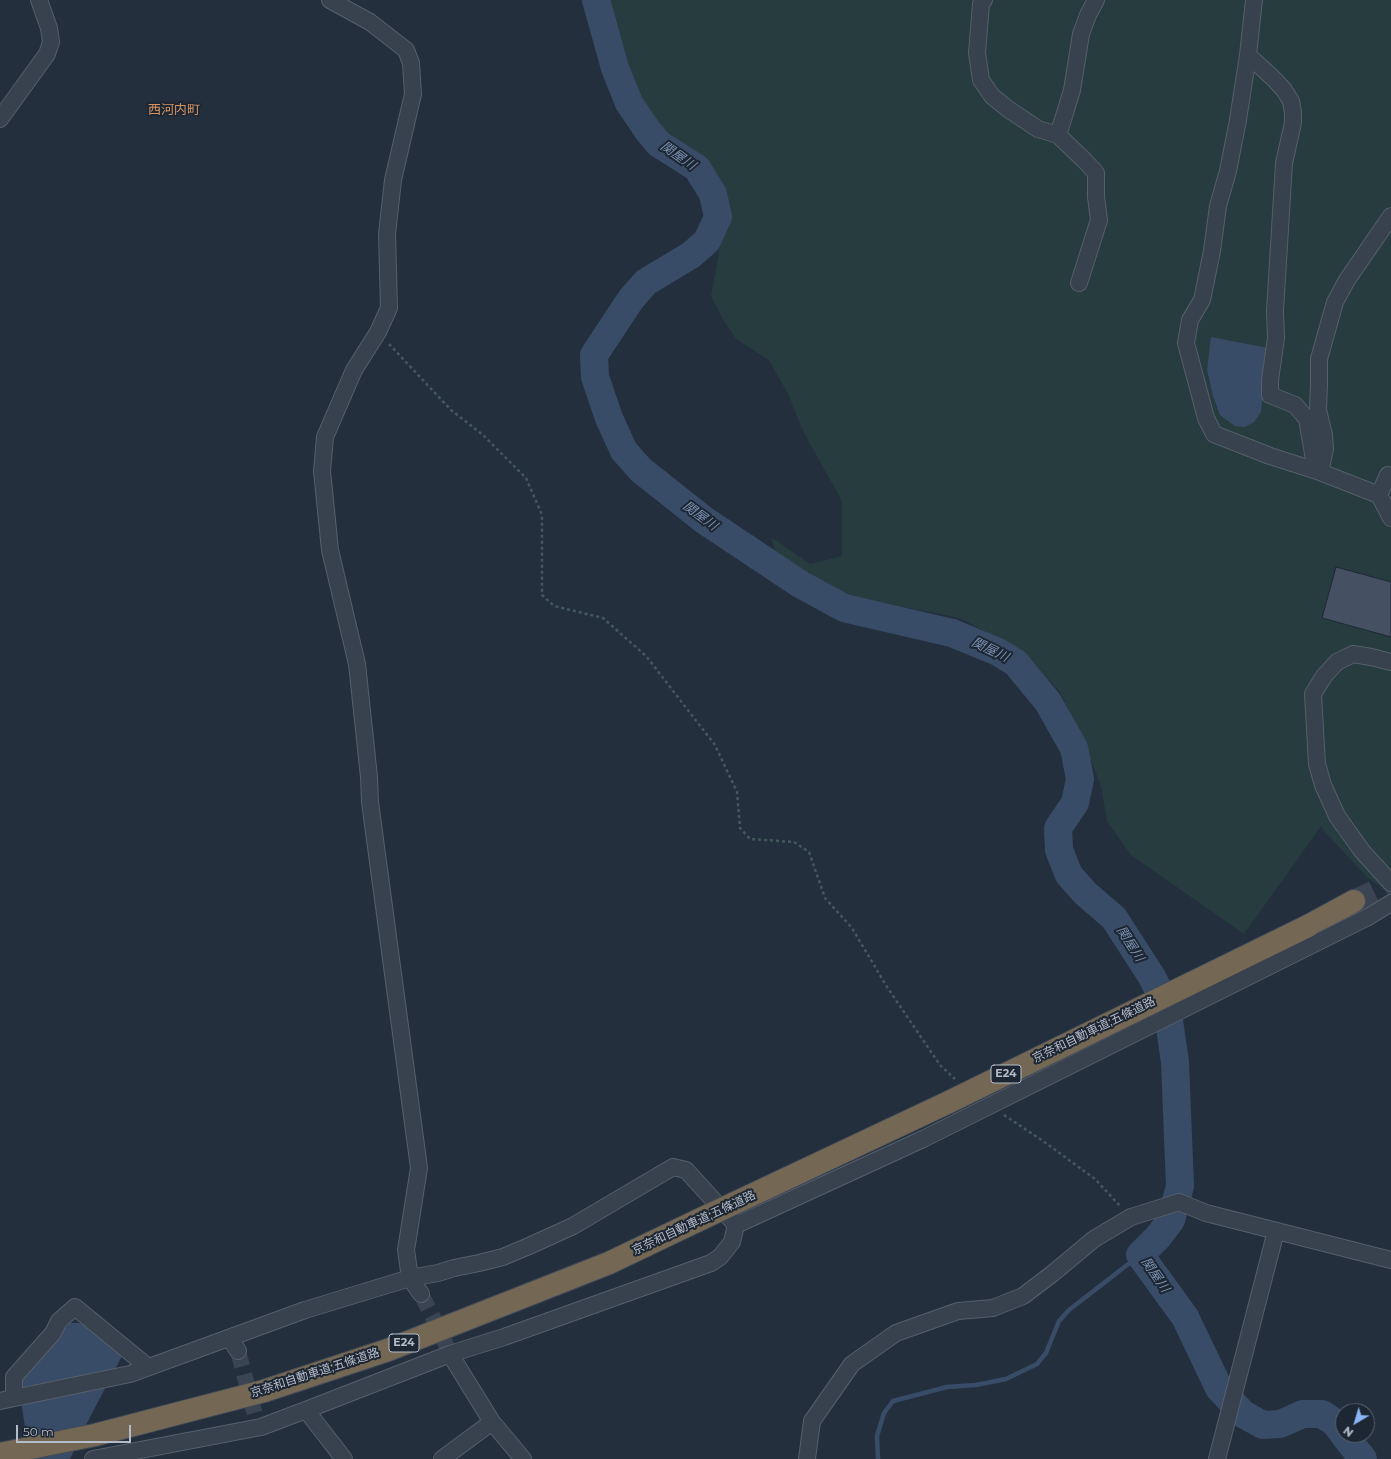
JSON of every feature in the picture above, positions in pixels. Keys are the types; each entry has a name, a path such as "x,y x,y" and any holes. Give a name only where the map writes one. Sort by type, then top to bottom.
{"highway":[{"name":"京奈和自動車道;五條道路","path":"9,1452 95,1435 264,1391 388,1350 609,1263 949,1102 1308,926 1361,909"}],"street":[{"path":"0,119 47,54 51,42 49,28 38,0"},
{"path":"330,0 370,22 406,50 411,63 413,94 393,180 387,234 389,308 378,332 354,370 325,437 322,471 330,550 357,664 369,777 370,802 419,1168 406,1250 410,1278 421,1294"},
{"path":"984,0 981,4 977,53 981,80 992,96 1008,109 1038,129 1058,135 1096,173 1096,197 1099,220 1079,283"},
{"path":"1058,135 1072,90 1081,34 1096,0"},
{"path":"1254,0 1248,55 1228,171 1218,206 1212,251 1202,300 1190,320 1186,343 1206,418 1214,434 1270,456 1321,466 1379,495 1391,518"},
{"path":"1248,55 1276,80 1284,90 1291,101 1293,113 1293,123 1284,163 1276,296 1276,338 1270,380 1270,395 1295,405 1307,419 1314,459 1321,466"},
{"path":"1321,466 1325,449 1324,435 1318,410 1319,359 1325,334 1335,302 1347,280 1391,216"},
{"path":"1379,495 1388,475"},
{"path":"1391,662 1371,656 1353,654 1337,662 1324,676 1313,694 1317,764 1323,785 1341,822 1362,851 1391,883"},
{"path":"736,1225 923,1139 1361,909 1391,903"},
{"path":"148,1367 75,1307 59,1321 53,1333 14,1377 7,1400 130,1374 148,1367 234,1345 305,1310 410,1278 479,1263 503,1256 573,1226 672,1167 686,1170 736,1225"},
{"path":"807,1459 812,1421 852,1364 896,1333 958,1311 993,1308 1023,1296 1052,1274 1094,1238 1131,1217 1179,1202 1206,1213 1391,1260"},
{"path":"94,1459 306,1410 450,1354 504,1337 711,1263 720,1257 732,1242 736,1225"},
{"path":"1217,1459 1276,1231"},
{"path":"450,1354 492,1422 523,1459"},
{"path":"306,1410 344,1459"},
{"path":"442,1459 492,1422"}],"path":[{"path":"378,332 450,410 483,435 526,478 542,515 542,595 554,606 602,618 646,656 715,745 737,792 740,828 750,839 794,842 809,852 825,898 852,928 887,987 940,1065 955,1080"},
{"path":"997,1111 1043,1141 1095,1179 1131,1217"}],"green space":[{"path":"607,0 1391,0 1391,895 1368,878 1323,830 1322,825 1244,934 1131,855 1107,821 1101,786 1084,743 1060,692 1030,658 1003,641 960,618 852,597 806,576 778,559 771,537 810,564 842,556 842,501 804,433 787,392 769,360 736,339 724,321 711,296 723,230 724,194 707,168 661,130 647,116 637,96 625,62 609,13"}],"water":[{"path":"1211,337 1268,348 1261,412 1254,422 1245,427 1235,426 1220,415 1213,396 1207,370"},
{"path":"70,1323 85,1323 123,1354 70,1459 30,1459 18,1382"}],"building":[{"path":"1336,567 1391,582 1391,637 1322,618"}],"waterway":[{"name":"関屋川","path":"596,0 615,68 629,103 648,131 659,144 697,168 713,194 718,217 707,241 691,255 646,282 631,299 594,355 595,377 609,418 624,451 641,470 704,520 800,584 844,608 952,633 998,652 1016,663 1048,702 1074,748 1080,779 1075,803 1058,828 1059,850 1069,875 1085,893 1114,918 1152,977 1167,1007 1175,1062 1180,1186 1171,1220 1158,1237 1140,1255 1185,1317 1219,1388 1243,1414 1263,1425 1280,1424 1303,1414 1322,1414 1335,1423"},
{"path":"878,1459 877,1436 884,1413 893,1401 947,1387 976,1385 1006,1379 1037,1364 1046,1353 1059,1321 1069,1310 1140,1255"},
{"name":"関屋川","path":"1350,1443 1363,1459"}],"tunnel":[{"path":"1354,901 1391,883"},
{"path":"421,1294 450,1354"},
{"path":"238,1351 255,1415"}],"district":[{"name":"西河内町","path":"174,110"}]}
